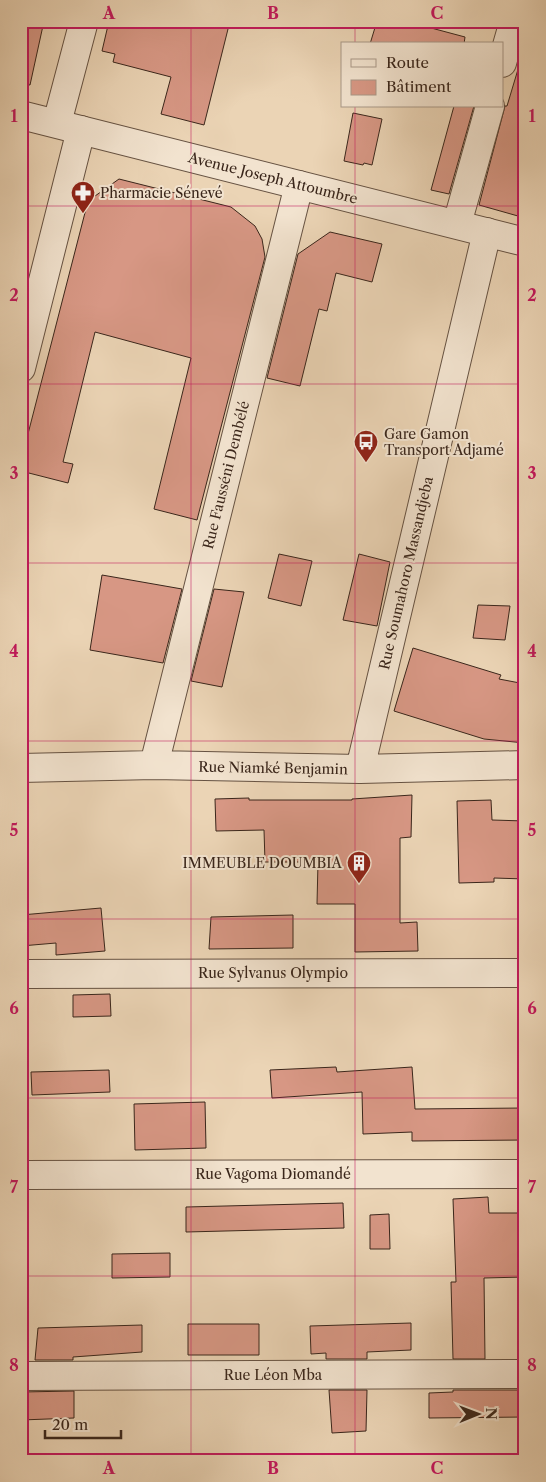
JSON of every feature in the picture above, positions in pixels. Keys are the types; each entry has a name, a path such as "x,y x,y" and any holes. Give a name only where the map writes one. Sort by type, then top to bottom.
{"street":[{"path":"21,368 69,126 84,21"},
{"path":"504,56 514,21"},
{"path":"457,224 489,108"},
{"name":"Avenue Joseph Attoumbre","path":"21,115 525,242"},
{"name":"Rue Fausséni Dembélé","path":"154,765 299,185"},
{"name":"Rue Soumahoro Massandjeba","path":"360,769 487,232"},
{"name":"Rue Niamké Benjamin","path":"21,768 154,765 360,769 525,765"},
{"name":"Rue Sylvanus Olympio","path":"21,974 525,973"},
{"name":"Rue Vagoma Diomandé","path":"21,1175 525,1174"},
{"name":"Rue Léon Mba","path":"21,1376 525,1374"}],"building":[{"path":"21,21 44,21 30,85 21,84"},
{"path":"109,21 230,21 204,125 161,114 171,77 113,62 115,54 102,51"},
{"path":"377,21 405,21 465,37 464,42 371,42"},
{"path":"519,66 525,67 525,218 479,205 505,106 507,106"},
{"path":"453,108 473,108 449,194 431,190"},
{"path":"353,113 382,119 372,165 344,161"},
{"path":"119,179 231,207 255,226 262,239 265,257 197,520 154,509 191,358 95,332 63,462 73,464 68,483 21,471 21,461 88,201"},
{"path":"330,232 382,244 372,282 336,273 327,311 319,309 300,386 267,378 298,254"},
{"path":"279,554 312,561 301,606 268,598"},
{"path":"359,554 390,562 377,626 343,620"},
{"path":"102,575 182,589 163,663 90,650"},
{"path":"214,589 244,592 222,687 191,681"},
{"path":"478,605 510,606 505,640 473,638"},
{"path":"413,648 501,675 499,679 525,684 525,743 484,739 394,711"},
{"path":"412,795 411,837 400,838 400,923 417,922 418,951 355,952 355,904 317,904 318,862 265,862 264,830 216,831 215,799 352,800"},
{"path":"491,800 492,820 525,821 525,879 494,878 494,882 459,883 457,801"},
{"path":"101,908 105,951 56,955 56,943 21,946 21,915"},
{"path":"293,915 293,948 209,949 211,917"},
{"path":"110,994 111,1016 73,1017 73,995"},
{"path":"336,1067 337,1072 412,1067 415,1109 525,1108 525,1140 412,1141 412,1132 363,1134 362,1092 272,1098 270,1070"},
{"path":"109,1070 110,1092 32,1095 31,1072"},
{"path":"205,1102 206,1148 135,1150 134,1104"},
{"path":"488,1197 489,1213 525,1213 525,1277 484,1278 485,1359 453,1359 451,1282 456,1282 453,1199"},
{"path":"343,1203 344,1228 186,1232 186,1207"},
{"path":"389,1214 390,1249 370,1249 370,1215"},
{"path":"170,1253 170,1277 112,1278 112,1254"},
{"path":"411,1323 411,1350 367,1352 367,1359 326,1359 326,1353 311,1354 310,1326"},
{"path":"188,1324 259,1324 259,1355 188,1355"},
{"path":"142,1325 142,1352 73,1357 73,1360 35,1360 38,1328"},
{"path":"329,1390 367,1390 366,1431 332,1433"},
{"path":"453,1390 525,1390 525,1417 429,1418 429,1393 453,1392"},
{"path":"74,1391 74,1418 21,1420 21,1392"}],"place":[{"name":"Pharmacie Sénevé","path":"83,214"},
{"name":"Gare Gamon Transport Adjamé","path":"366,463"},
{"name":"IMMEUBLE DOUMBIA","path":"359,884"}]}
